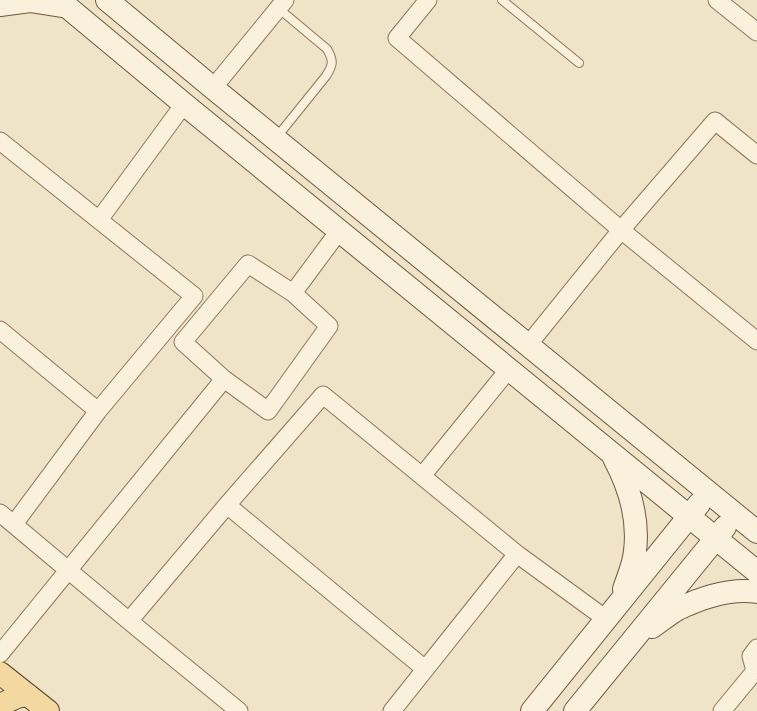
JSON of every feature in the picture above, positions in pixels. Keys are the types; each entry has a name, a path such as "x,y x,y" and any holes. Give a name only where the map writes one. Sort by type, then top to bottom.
{"main road":[{"path":"0,673 48,711"},
{"path":"0,705 8,700 28,695"}],"street":[{"path":"107,0 757,532"},
{"path":"428,0 397,38 622,230 757,341"},
{"path":"717,0 757,32"},
{"path":"0,5 30,1 64,4 184,104 757,572"},
{"path":"213,88 281,4"},
{"path":"99,220 184,104"},
{"path":"528,345 622,230 715,121 757,155"},
{"path":"0,140 194,296 98,411 14,524"},
{"path":"293,293 339,231"},
{"path":"248,264 293,293 329,326 268,411 224,379 183,342 248,264"},
{"path":"0,330 98,411"},
{"path":"422,476 509,369"},
{"path":"0,654 224,379"},
{"path":"129,621 323,395 517,554 612,612"},
{"path":"610,452 622,472 631,498 636,526 635,551 632,569 612,612"},
{"path":"532,711 708,492"},
{"path":"227,505 425,669"},
{"path":"0,513 239,711"},
{"path":"575,711 735,514"},
{"path":"392,711 517,554"},
{"path":"633,640 678,610 701,600 730,592 757,592"},
{"path":"722,711 756,672 751,656 757,648"}],"lane":[{"path":"502,0 579,64"},
{"path":"275,139 326,76 331,68 332,58 327,49 281,4"}]}
